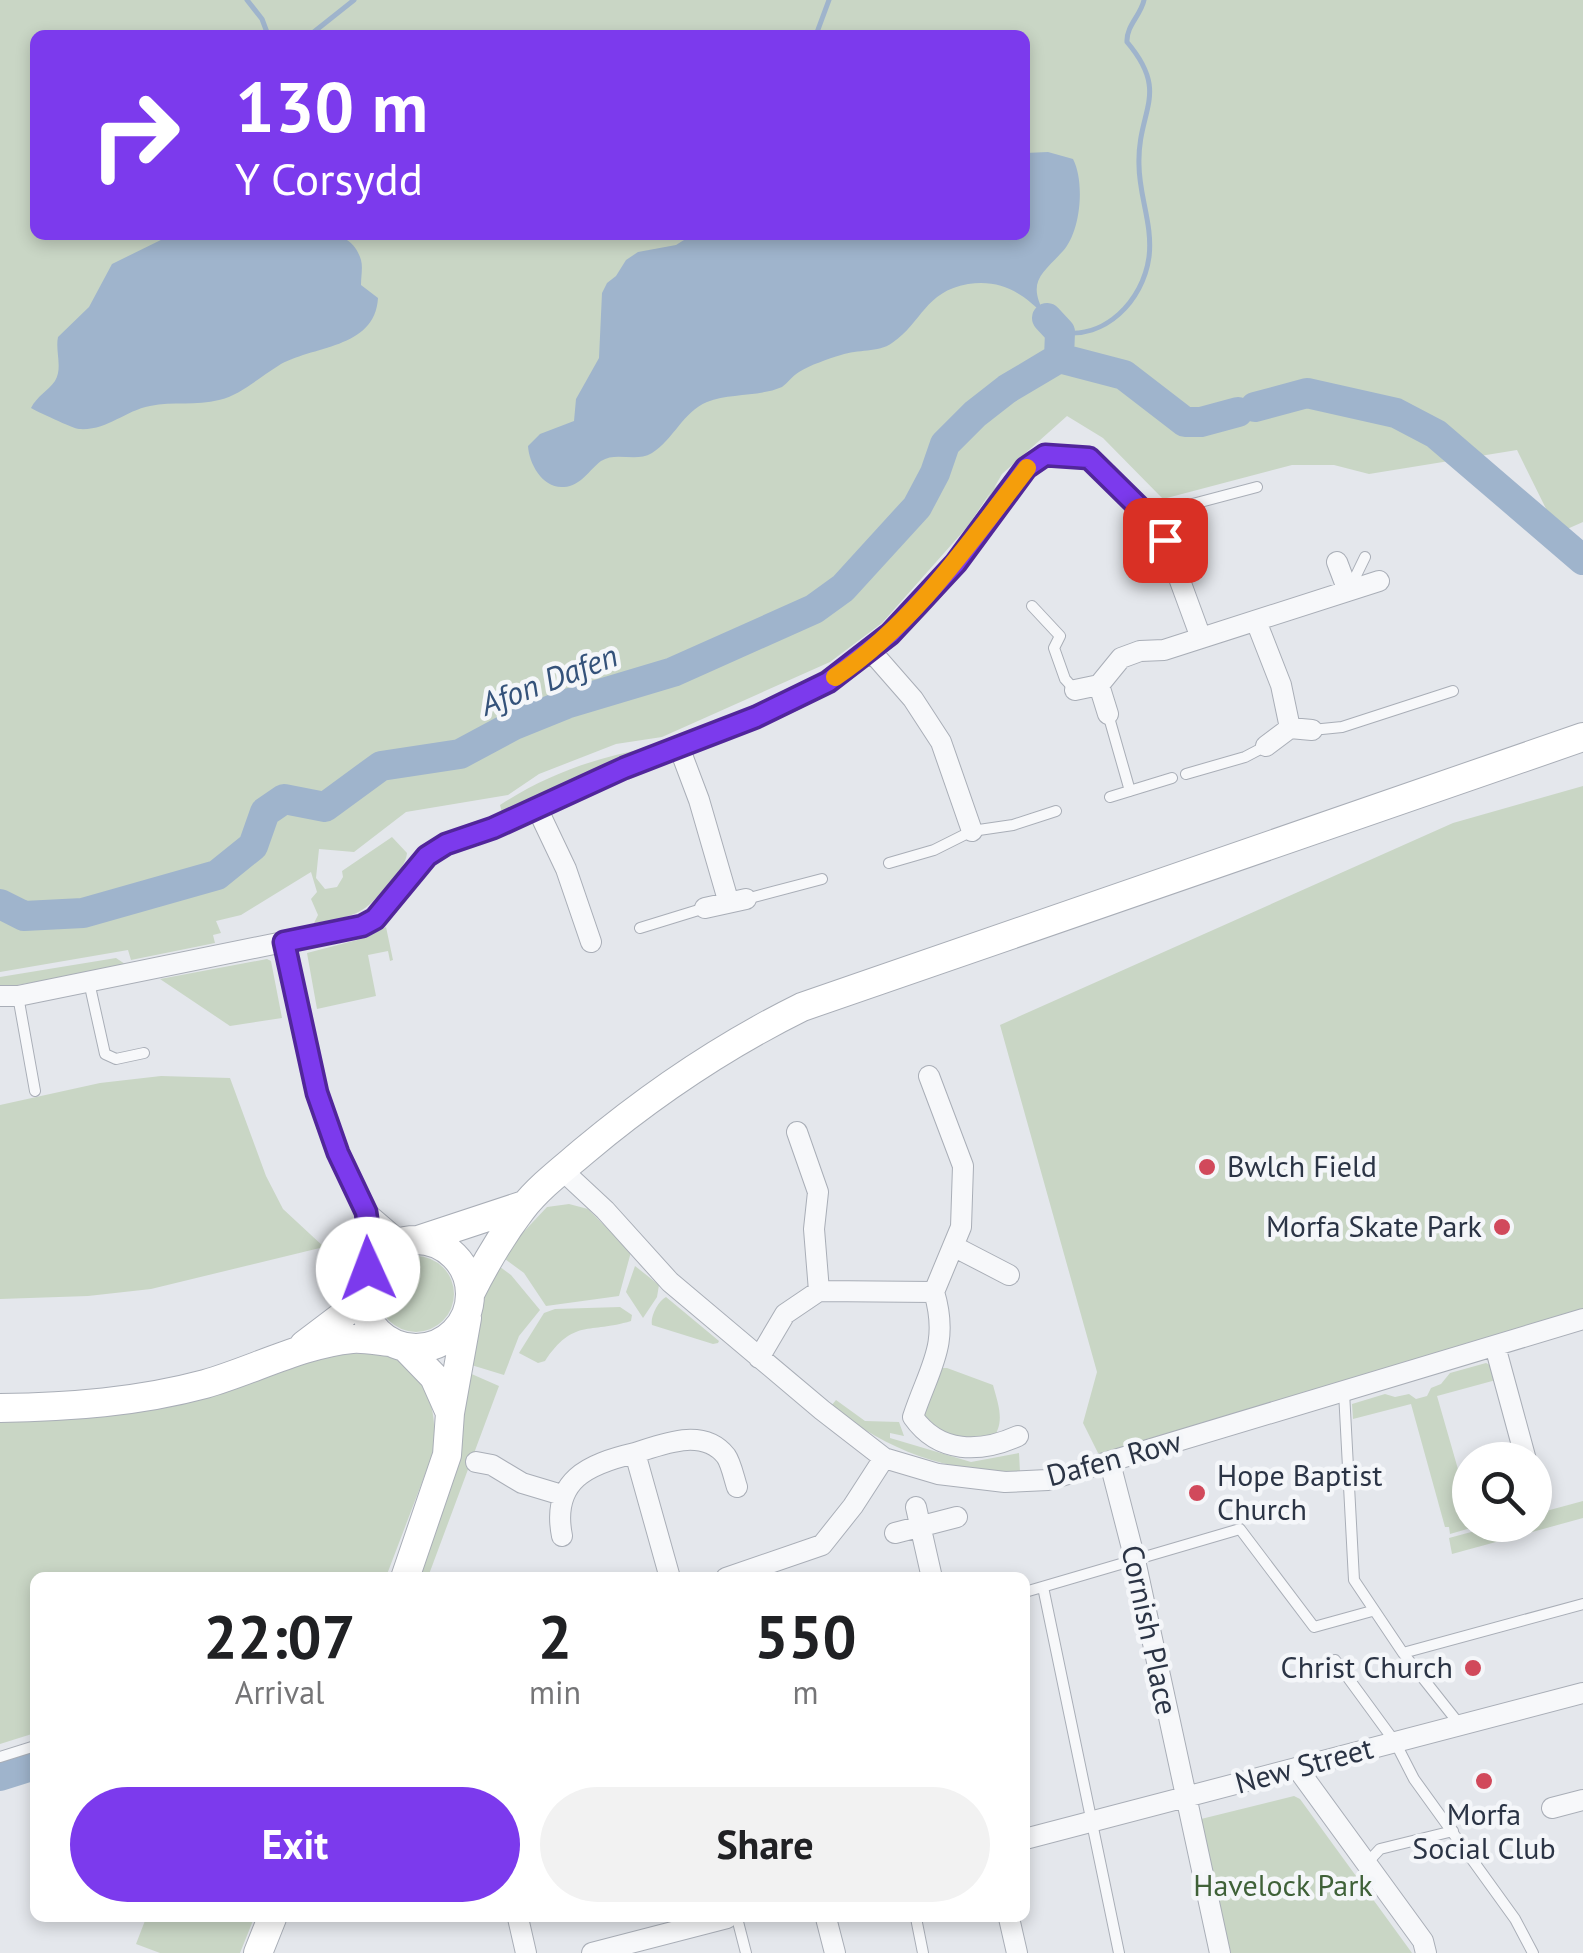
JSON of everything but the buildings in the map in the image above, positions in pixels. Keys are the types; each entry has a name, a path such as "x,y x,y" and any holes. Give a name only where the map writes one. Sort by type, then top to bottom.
{"main road":[{"path":"0,1408 97,1404 153,1396 236,1374 295,1352 353,1339 434,1345 449,1337 490,1255 524,1205 632,1110 752,1032 802,1007 1583,737"},
{"path":"295,1352 340,1317 386,1248 524,1205"},
{"path":"407,1572 448,1456 450,1413 469,1302 468,1278 449,1251 434,1243 410,1241"},
{"path":"365,1282 369,1321 434,1376 450,1413"},
{"path":"258,1953 270,1922"}],"street":[{"path":"9,996 362,926 375,919 427,856 446,844 828,682 871,651 956,563 1026,468 1045,455 1089,458 1156,526 1165,540 1201,638"},
{"path":"1337,562 1348,591"},
{"path":"1075,690 1099,685 1121,658 1140,651 1164,650 1378,581"},
{"path":"1256,621 1280,685 1290,728"},
{"path":"871,651 913,698 942,742 972,830"},
{"path":"1099,685 1108,714"},
{"path":"1266,746 1290,728 1312,730"},
{"path":"679,747 737,899 705,908"},
{"path":"537,808 566,869 591,942"},
{"path":"284,942 317,1093 338,1153 366,1212 370,1240 365,1282"},
{"path":"929,1076 963,1166 961,1227 934,1292 941,1316 941,1342 913,1417 926,1436 958,1446 990,1448 1018,1436"},
{"path":"797,1132 818,1192 814,1228 818,1291"},
{"name":"Dafen Row","path":"562,1170 605,1210 670,1282 759,1358 884,1458 938,1474 1006,1482 1048,1480 1583,1320"},
{"path":"366,1212 410,1241"},
{"path":"953,1246 1009,1276"},
{"path":"759,1358 785,1314 818,1291 934,1292"},
{"path":"1495,1346 1521,1442"},
{"path":"562,1536 558,1514 562,1495 575,1479 598,1462 679,1439 707,1443 726,1456 736,1486"},
{"path":"635,1453 668,1572"},
{"path":"755,1572 822,1545 854,1506 884,1458"},
{"path":"476,1462 492,1465 522,1484 562,1495"},
{"name":"Cornish Place","path":"1110,1463 1220,1953"},
{"path":"895,1533 918,1517 957,1518"},
{"path":"918,1517 931,1572"},
{"name":"New Street","path":"1030,1838 1583,1693"},
{"path":"1297,1768 1423,1941 1426,1953"},
{"path":"1552,1808 1583,1800"},
{"path":"519,1922 526,1953"},
{"path":"592,1953 712,1922"},
{"path":"827,1922 835,1953"},
{"path":"1010,1922 1017,1953"}],"lane":[{"path":"1156,526 1185,506 1257,488"},
{"path":"1348,591 1366,557"},
{"path":"1032,606 1060,636 1054,648 1065,679 1075,690"},
{"path":"1312,730 1329,730 1453,690"},
{"path":"1108,714 1130,791"},
{"path":"1186,774 1245,757 1266,746"},
{"path":"1110,797 1172,778"},
{"path":"889,863 934,850 972,830 1014,824 1056,811"},
{"path":"737,899 822,878"},
{"path":"640,928 705,908"},
{"path":"89,982 106,1054 116,1059 144,1054"},
{"path":"9,996 35,1091"},
{"path":"1344,1392 1354,1580 1372,1611 1460,1725"},
{"path":"1030,1591 1240,1529 1314,1627 1372,1611"},
{"path":"1043,1587 1118,1953"},
{"path":"1404,1654 1583,1604"},
{"path":"1335,1660 1395,1742 1414,1779 1515,1919 1533,1953"},
{"path":"0,1757 30,1748"},
{"path":"1366,1864 1380,1849 1452,1831"},
{"path":"738,1922 746,1953"},
{"path":"917,1922 923,1953"}],"green space":[{"path":"0,0 1583,0 1583,522 1558,533 1517,450 1369,474 1334,465 1292,465 1163,499 1103,438 1067,416 1002,474 994,488 1011,472 967,533 992,490 968,526 882,623 830,662 662,737 616,744 539,774 508,795 406,812 354,852 319,849 316,878 325,889 337,887 342,871 392,837 407,853 391,881 358,912 314,923 318,915 311,899 317,892 311,872 241,915 216,921 221,933 213,935 215,943 131,960 128,950 0,972"},
{"path":"648,748 503,816 500,805 553,776"},
{"path":"1583,786 1583,1315 1102,1461 1083,1423 1097,1372 1000,1025 1453,823"},
{"path":"386,927 393,960 390,961 388,951 368,955 376,996 317,1009 307,953 365,938"},
{"path":"116,958 128,966 0,988 0,977"},
{"path":"271,961 282,1018 230,1026 160,979"},
{"path":"161,1076 230,1078 266,1176 283,1209 324,1247 151,1289 0,1299 0,1105 100,1083"},
{"path":"569,1204 588,1209 631,1252 619,1296 546,1306 524,1273 501,1256 547,1207"},
{"path":"416,1256 443,1267 454,1294 443,1321 416,1332 389,1321 378,1294 389,1267"},
{"path":"496,1264 511,1275 540,1310 519,1336 504,1375 468,1364 486,1284"},
{"path":"635,1266 659,1285 657,1297 643,1318 626,1292"},
{"path":"666,1297 718,1343 652,1325 655,1310"},
{"path":"620,1307 632,1315 631,1321 574,1333 555,1347 545,1361 538,1363 519,1353 544,1313 555,1309"},
{"path":"350,1348 352,1353 384,1355 412,1371 428,1395 434,1441 432,1456 388,1572 30,1572 30,1735 0,1744 0,1416"},
{"path":"1486,1363 1492,1366 1496,1380 1437,1396 1452,1448 1450,1534 1411,1404 1353,1419 1352,1404 1385,1394 1409,1394 1416,1399 1427,1396 1450,1373"},
{"path":"940,1368 993,1385 1000,1422 990,1442 922,1426 925,1398"},
{"path":"467,1372 499,1386 430,1572 420,1572 446,1503 456,1460"},
{"path":"836,1400 865,1421 899,1422 904,1436 890,1433 890,1438 971,1462 1019,1453 1020,1472 943,1463 897,1447 831,1406"},
{"path":"1583,1501 1583,1518 1552,1527 1552,1509"},
{"path":"1449,1538 1452,1542 1496,1542 1452,1554"},
{"name":"Havelock Park","path":"1294,1796 1412,1953 1231,1953 1197,1820"},
{"path":"144,1922 252,1922 240,1953 160,1953 136,1944"}],"water":[{"path":"1048,152 1073,159 1079,180 1074,231 1038,280 1037,296 1047,318 1021,295 1002,286 981,283 953,288 933,301 902,335 886,346 819,362 773,390 707,402 691,412 660,447 646,456 607,458 580,481 564,487 544,480 534,467 528,446 540,434 574,421 576,399 599,358 602,293 626,260 638,252 684,240 1030,240 1030,153"},
{"path":"161,240 346,240 361,260 361,285 378,298 366,328 354,337 292,359 227,398 150,406 107,424 76,428 31,408 57,376 58,337 89,307 112,264"}],"waterway":[{"path":"247,0 266,30"},
{"path":"316,30 354,0"},
{"path":"818,30 829,0"},
{"path":"1060,332 1092,330 1119,314 1145,273 1149,233 1139,165 1150,89 1140,60 1127,42 1144,0"},
{"name":"Afon Dafen","path":"1047,318 1060,332 1059,358 1124,375 1185,422 1238,412"},
{"name":"Afon Dafen","path":"0,904 24,916 83,913 217,875 253,846 265,812 284,799 325,807 381,766 460,754 514,725 566,704 673,672 814,609 843,588 917,507 945,444 1007,389 1059,358"},
{"name":"Afon Dafen","path":"1255,407 1307,393 1396,413 1436,434 1583,560"},
{"name":"Afon Dafen","path":"0,1776 30,1767"}],"slow traffic":[{"path":"835,677 890,634 956,563 1027,468"}],"place":[{"name":"Bwlch Field","path":"1207,1167"},
{"name":"Morfa Skate Park","path":"1502,1227"},
{"name":"Hope Baptist Church","path":"1197,1493"},
{"name":"Christ Church","path":"1473,1668"},
{"name":"Morfa Social Club","path":"1484,1781"}],"route":[{"path":"368,1269 370,1240 366,1212 338,1153 317,1093 284,942 362,926 375,919 427,856 446,844 493,828 624,768 756,717 828,682 890,634 956,563 1026,468 1045,455 1089,458 1152,520 1165,540"}]}
